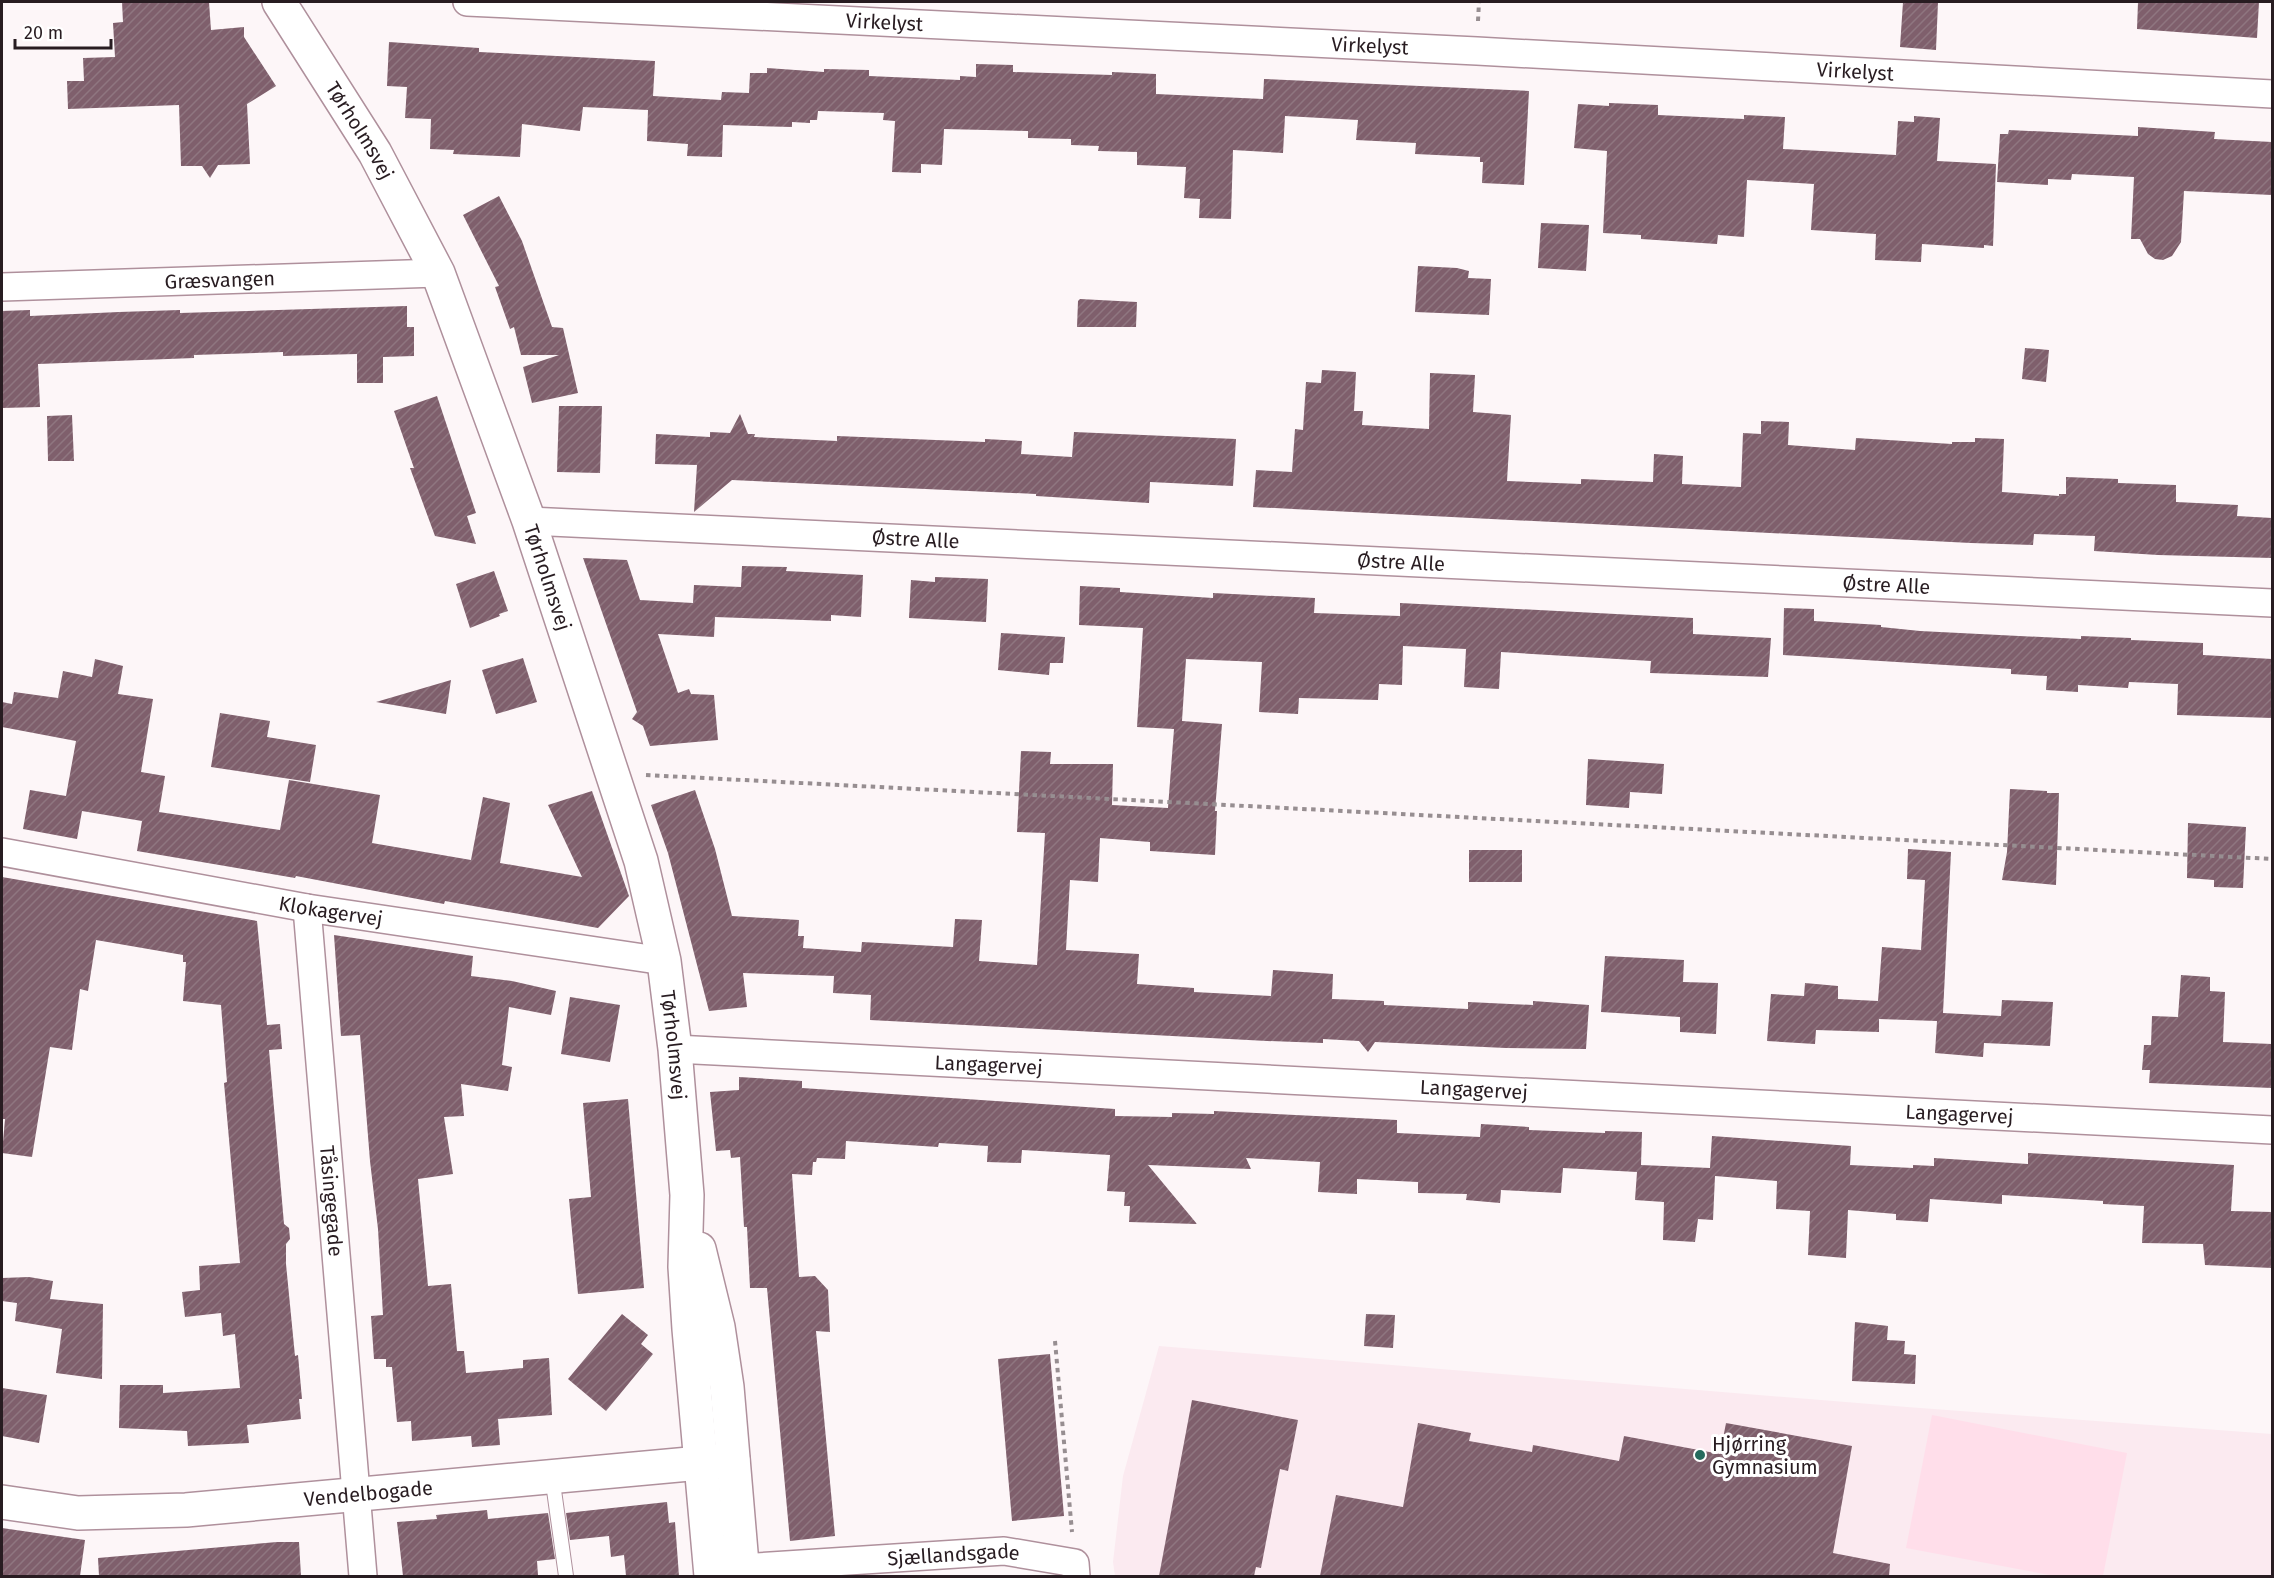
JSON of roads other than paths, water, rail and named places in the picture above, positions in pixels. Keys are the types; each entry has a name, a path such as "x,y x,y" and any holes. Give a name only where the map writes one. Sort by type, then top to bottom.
{"street":[{"name":"Tørholmsvej","path":"279,2 375,153 438,273 529,520 641,861 664,961 675,1049 687,1195 718,1327 727,1387 718,1462 727,1573"},
{"name":"Virkelyst","path":"467,2 1477,51 2272,94"},
{"name":"Græsvangen","path":"2,287 438,273"},
{"name":"Østre Alle","path":"529,520 2272,603"},
{"name":"Klokagervej","path":"2,852 307,908 664,961"},
{"name":"Tåsingegade","path":"307,908 363,1576"},
{"name":"Langagervej","path":"675,1049 2272,1130"},
{"name":"Vendelbogade","path":"2,1502 78,1513 186,1510 718,1462"},
{"name":"Sjællandsgade","path":"727,1573 1004,1551 1075,1570"}],"lane":[{"path":"552,1476 566,1576"}],"place":[{"name":"Hjørring Gymnasium","path":"1700,1455"}]}
